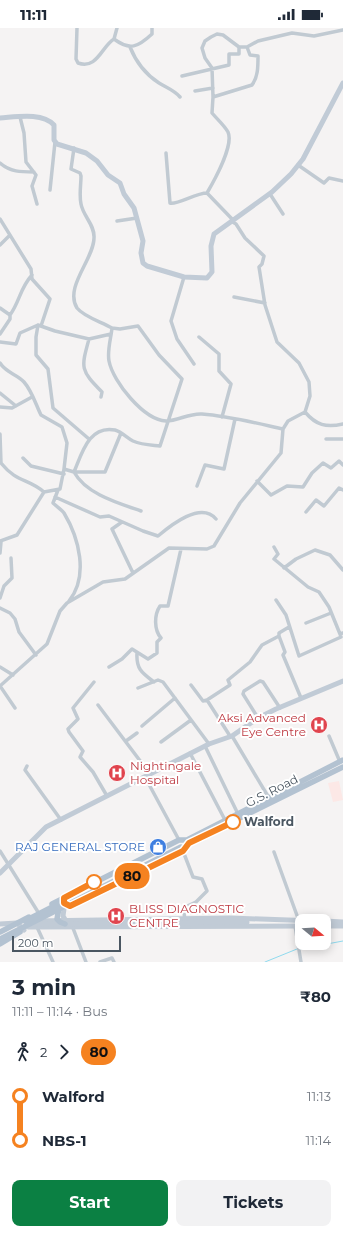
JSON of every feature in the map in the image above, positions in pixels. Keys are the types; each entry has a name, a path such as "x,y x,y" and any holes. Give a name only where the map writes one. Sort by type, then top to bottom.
{"main road":[{"name":"G.S. Road","path":"189,841 225,820 342,763"},
{"name":"G.S. Road","path":"189,841 342,763"},
{"path":"1,931 16,923 26,925 37,924 189,841"},
{"path":"0,944 15,935 38,912 64,898 181,846"},
{"path":"0,939 26,925 64,908 181,846"},
{"path":"1,931 181,846"},
{"path":"64,898 64,908 57,919 60,922 65,922"}],"street":[{"path":"76,28 76,59 78,63 83,65 89,64 95,60 114,39 116,28"},
{"path":"114,39 127,47 130,47 144,41 152,34 152,28"},
{"path":"207,193 220,168 230,139 226,129 212,113 212,68 205,58 202,48 205,41 217,34 223,35 239,47 247,47 258,41 297,30 314,36 343,30"},
{"path":"130,47 134,58 147,75 174,91 180,97"},
{"path":"182,76 229,65 229,54 239,54 239,47"},
{"path":"213,97 252,85 255,81 257,75 258,56 250,55 247,47"},
{"path":"55,141 57,144 74,148 93,157 108,175 117,180 134,208 144,241 141,253 143,263 147,266 184,277 207,278 211,276 212,272 212,239 219,229 270,194 298,165 343,83"},
{"path":"195,91 213,88"},
{"path":"0,118 20,117 46,119 54,125 55,141 50,190"},
{"path":"20,117 24,132 26,162 36,175 32,186 37,204"},
{"path":"74,148 71,169 80,173 81,204 91,224 94,238 77,279 74,299 77,308 112,328 120,329 138,326 159,355 182,379 160,446 132,441 115,430 102,429 96,432 89,439 74,472"},
{"path":"166,153 170,203 174,204 196,194 207,193"},
{"path":"0,163 6,169 34,172"},
{"path":"298,165 324,183 329,178 343,181"},
{"path":"67,603 103,582 125,579 169,548 207,549 214,546 240,503 281,452 283,429 288,421 304,412 310,396 309,382 299,363 277,342 265,303 259,267 262,264 264,256 245,238 236,224 207,193"},
{"path":"270,194 283,214"},
{"path":"117,221 137,218"},
{"path":"0,219 31,269 37,286 46,292 50,300 36,337 36,355 48,369 53,408 89,439"},
{"path":"0,245 10,235"},
{"path":"0,334 10,319 10,315 16,306 23,284 32,275"},
{"path":"184,277 171,320 177,340 194,364"},
{"path":"234,297 265,303"},
{"path":"0,308 10,315"},
{"path":"0,342 16,344 20,333 40,325 55,331 89,339 111,334"},
{"path":"112,328 109,362 126,393 135,404 151,416 158,420 167,421 194,414 235,419 283,429"},
{"path":"199,337 219,354 219,371 231,384 222,417"},
{"path":"89,339 83,359 84,368 92,382 102,393 101,397"},
{"path":"0,363 4,369 23,380 38,406 41,415 62,427 66,436 62,487 58,490 53,503 64,513 76,538 80,569 78,585 67,603 60,611 47,644 0,686 15,708"},
{"path":"0,393 16,406"},
{"path":"0,408 12,408 32,397"},
{"path":"304,412 316,423 323,426 343,424"},
{"path":"197,486 205,465 224,470 235,419"},
{"path":"23,458 31,466 64,472 106,472 121,433"},
{"path":"0,434 1,463 15,477 35,484 44,492"},
{"path":"326,439 343,439"},
{"path":"257,481 270,495 287,486 303,487 312,474 323,463 331,468 339,462 343,465"},
{"path":"74,472 82,484 113,501 141,511"},
{"path":"306,512 316,500 324,506 339,488 343,490"},
{"path":"0,553 1,542 9,537 17,535 44,492 58,490"},
{"path":"55,497 100,518 109,516 158,536 174,522 184,517 206,513 213,515 216,519"},
{"path":"122,522 112,529 133,573"},
{"path":"274,547 278,554 274,559 308,587 319,592 331,613 343,642"},
{"path":"108,667 132,650 135,650 137,653 148,659 157,653 157,642 161,638 156,623 156,612 160,606 168,606 181,548"},
{"path":"284,568 296,559 315,550 330,555 343,570"},
{"path":"0,598 4,586 12,578 11,558"},
{"path":"276,600 286,615 299,656 341,635"},
{"path":"0,608 10,613 15,619 19,632 36,655"},
{"path":"306,623 331,613"},
{"path":"191,685 203,701 207,700 230,685 228,680 250,662 262,645 279,636 279,633 290,627"},
{"path":"279,636 285,652 283,655 301,698"},
{"path":"137,653 138,666 144,675 154,682"},
{"path":"0,667 13,674"},
{"path":"138,688 158,680 163,682 207,745 238,814"},
{"path":"258,718 243,694 244,691 260,681 263,682 280,708"},
{"path":"0,872 46,827 190,753 231,736 258,718 343,681"},
{"path":"94,682 73,708 78,720 68,729 68,732 83,751 80,756 81,760 93,772 107,796"},
{"path":"142,726 175,698"},
{"path":"207,700 269,798"},
{"path":"98,705 150,774"},
{"path":"161,742 191,720"},
{"path":"126,741 137,732"},
{"path":"329,736 342,763"},
{"path":"190,753 225,820"},
{"path":"27,766 25,770 61,820"},
{"path":"145,777 181,846 193,877 202,879 207,891 196,902 183,908 185,919"},
{"path":"0,851 38,912"},
{"path":"274,852 295,914"},
{"path":"26,925 65,922 185,919 263,920 295,923"},
{"path":"0,924 16,923 26,925 65,922 248,922 263,920"},
{"path":"331,921 343,922"},
{"path":"248,922 262,926"},
{"path":"37,924 73,928 262,926 295,923"},
{"path":"37,924 53,962"},
{"path":"331,926 343,926"},
{"path":"73,928 86,962"},
{"path":"1,931 15,935"},
{"path":"295,962 300,961 298,950"},
{"path":"100,962 112,958 114,962"}],"shaded area":[{"path":"339,781 343,800 333,802 328,783"}],"waterway":[{"path":"331,943 343,941"},
{"path":"265,962 295,950"}],"bus line":[{"name":"80","path":"94,882 64,898 64,903 70,906 183,851 189,843 233,822"}],"place":[{"name":"Aksi Advanced Eye Centre","path":"319,725"},
{"name":"Nightingale Hospital","path":"117,773"},
{"name":"Walford","path":"233,822"},
{"name":"RAJ GENERAL STORE","path":"158,847"},
{"name":"BLISS DIAGNOSTIC CENTRE","path":"116,916"}]}
